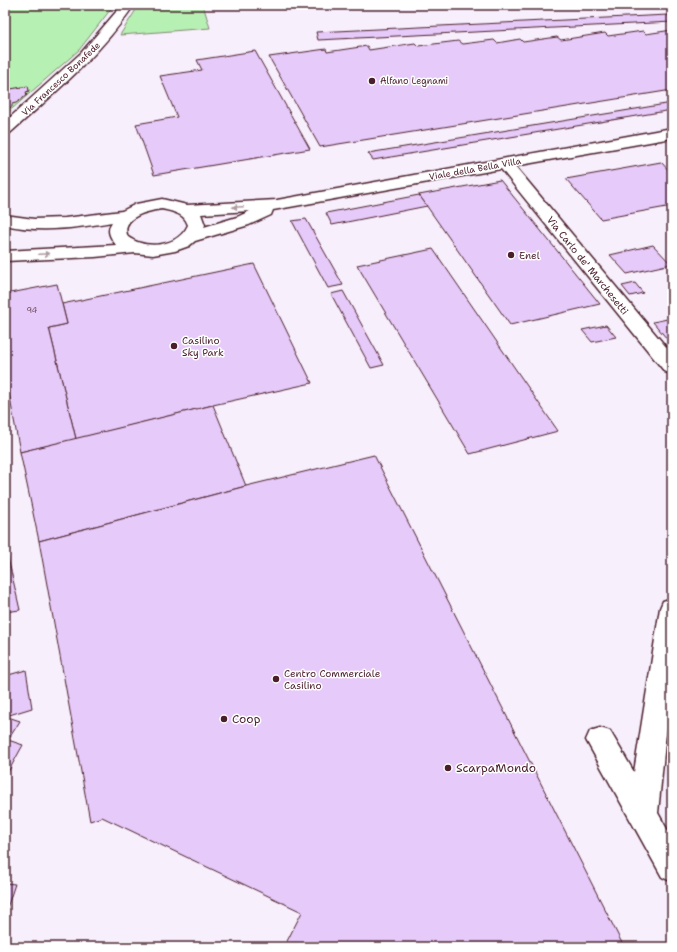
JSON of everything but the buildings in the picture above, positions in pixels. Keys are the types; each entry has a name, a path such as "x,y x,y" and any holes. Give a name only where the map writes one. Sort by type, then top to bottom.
{"street":[{"name":"Via Francesco Bonafede","path":"5,130 88,55 100,42 128,5"},
{"name":"Viale della Bella Villa","path":"5,250 22,244 121,220 136,209 149,206 162,204 175,206 186,210 277,205 672,133"},
{"name":"Via Carlo de' Marchesetti","path":"504,163 672,367"},
{"name":"Viale della Bella Villa","path":"5,256 95,252 134,248 157,250 170,248 182,244 192,236 243,221 277,205"},
{"path":"186,210 193,215 197,222 196,229 192,236"},
{"path":"5,220 37,224 121,220 116,232 125,244 134,248"},
{"path":"643,815 651,742 672,608"},
{"path":"600,740 672,867"}],"green space":[{"path":"5,5 114,5 79,50 5,115"},
{"path":"139,5 203,5 210,28 120,35"}],"place":[{"name":"Alfano Legnami","path":"372,81"},
{"name":"Enel","path":"511,255"},
{"name":"Casilino Sky Park","path":"174,346"},
{"name":"Centro Commerciale Casilino","path":"276,679"},
{"name":"Coop","path":"224,719"},
{"name":"ScarpaMondo","path":"448,768"}]}
